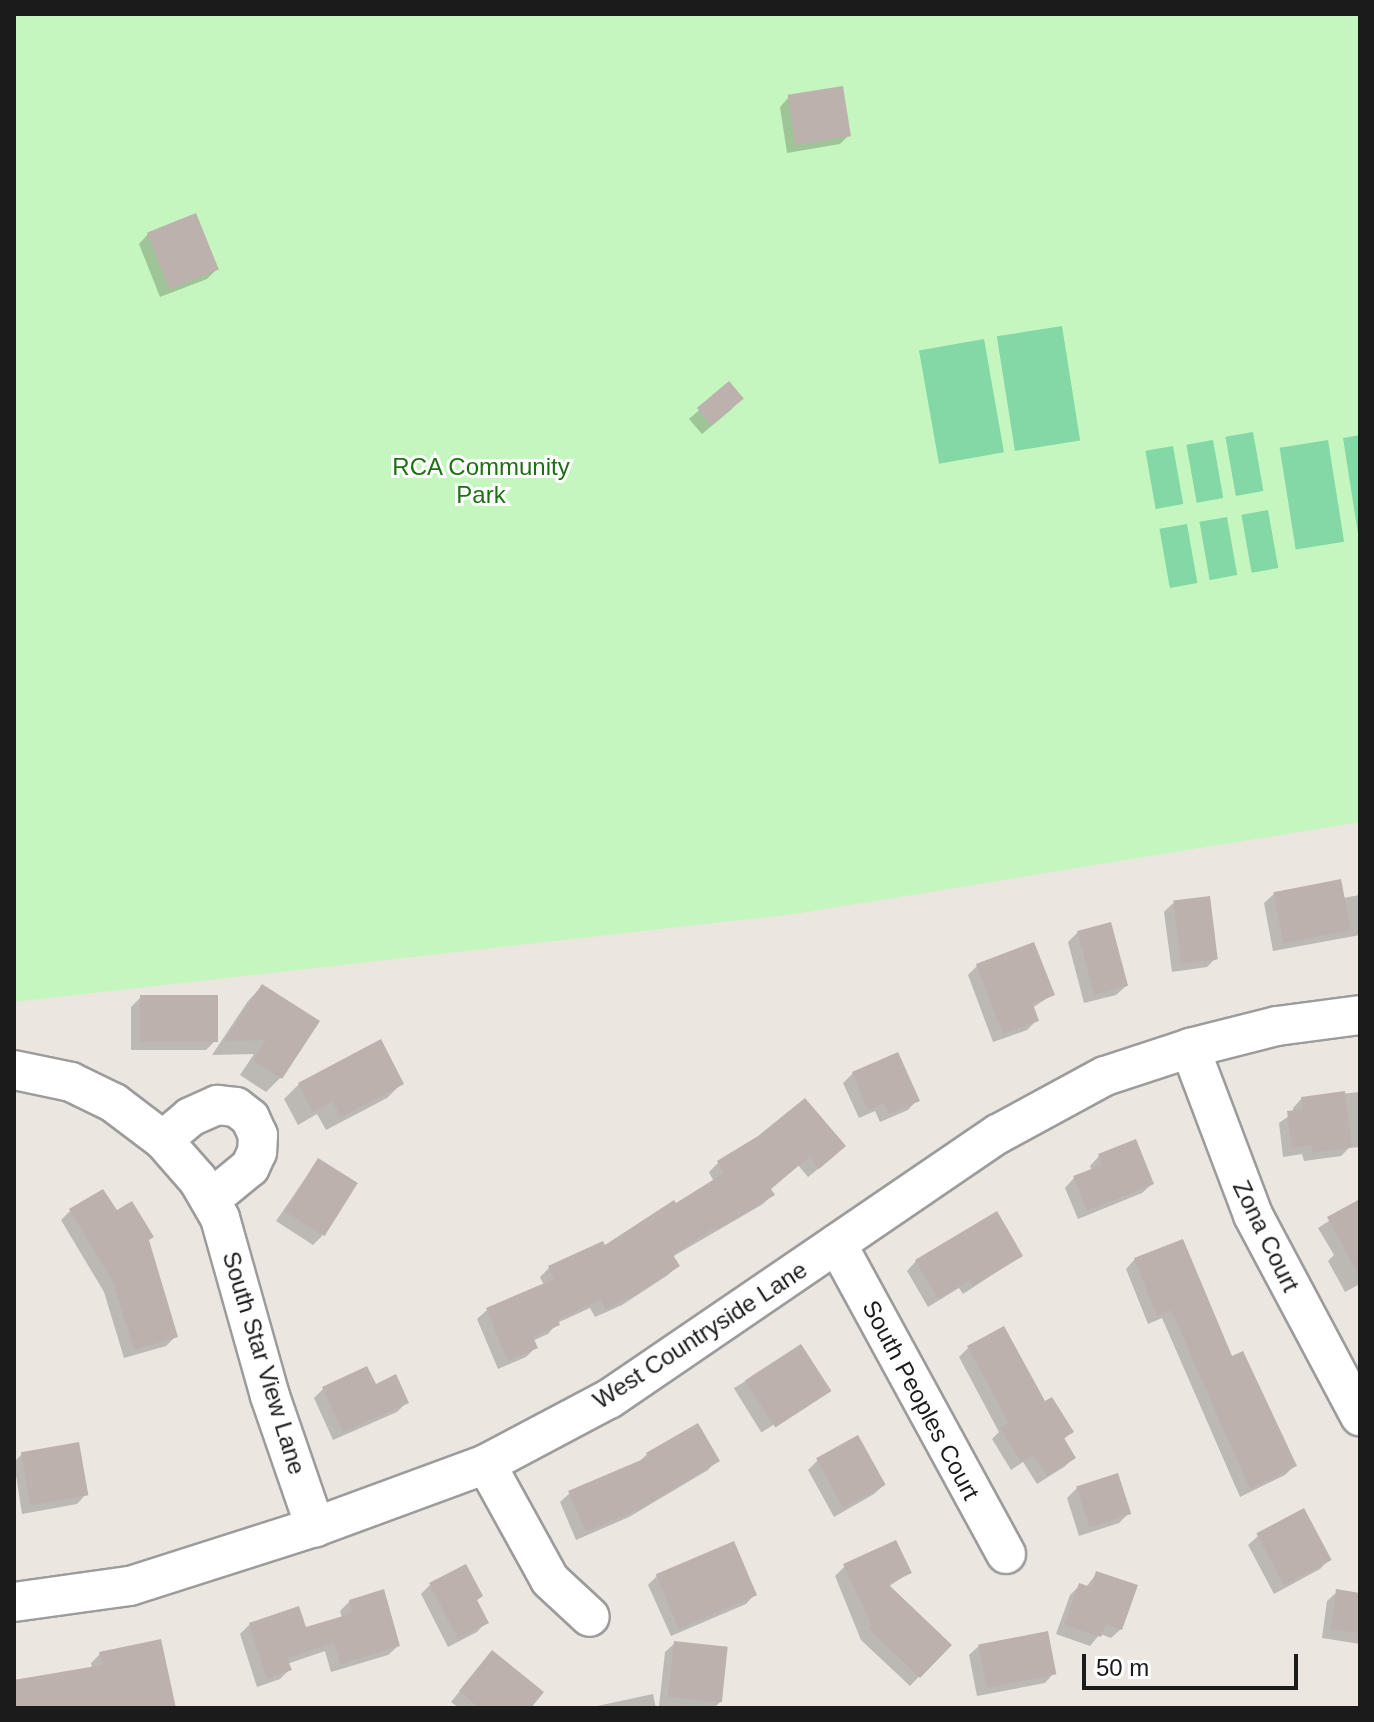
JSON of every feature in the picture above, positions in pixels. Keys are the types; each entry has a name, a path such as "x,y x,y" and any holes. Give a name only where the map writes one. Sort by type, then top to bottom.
{"street":[{"name":"West Countryside Lane","path":"14,1602 130,1586 315,1527 486,1464 609,1399 998,1134 1105,1076 1190,1048 1277,1026 1360,1015"},
{"name":"Zona Court","path":"1190,1048 1253,1215 1349,1370 1360,1416"},
{"name":"South Star View Lane","path":"14,1070 46,1074 93,1091 138,1118 182,1160 211,1199 220,1218 270,1396 315,1527"},
{"path":"163,1140 190,1117 217,1105 236,1107 250,1118 258,1135 254,1160 236,1180 211,1199"},
{"name":"South Peoples Court","path":"837,1244 1006,1554"},
{"path":"486,1464 550,1580 590,1617"}],"green space":[{"name":"RCA Community Park","path":"14,14 1360,14 1360,822 795,914 14,1002"},
{"path":"1062,326 1080,441 1015,451 997,336"},
{"path":"984,339 1004,452 939,464 919,350"},
{"path":"1253,432 1263,491 1236,496 1225,437"},
{"path":"1360,435 1360,540 1359,540 1343,438"},
{"path":"1213,440 1223,498 1197,503 1186,445"},
{"path":"1328,440 1344,542 1296,549 1280,448"},
{"path":"1173,446 1183,504 1156,509 1145,451"},
{"path":"1268,510 1278,568 1252,573 1241,515"},
{"path":"1227,517 1237,575 1210,580 1199,522"},
{"path":"1187,524 1197,583 1170,588 1159,529"}],"building":[{"path":"843,86 851,136 796,145 788,95"},
{"path":"196,213 219,270 170,289 147,233"},
{"path":"729,381 744,399 712,426 697,408"},
{"path":"1341,879 1351,930 1283,943 1273,892"},
{"path":"1210,896 1218,960 1181,964 1173,901"},
{"path":"1111,922 1128,986 1094,995 1077,931"},
{"path":"1034,942 1055,995 1033,1004 1039,1021 1003,1034 976,964"},
{"path":"262,984 320,1021 282,1079 253,1060 266,1040 224,1041"},
{"path":"140,995 218,995 218,1042 140,1042"},
{"path":"381,1039 404,1084 341,1117 332,1101 313,1112 298,1083"},
{"path":"898,1052 920,1101 889,1114 884,1103 868,1110 852,1072"},
{"path":"1345,1091 1352,1147 1313,1153 1312,1145 1292,1148 1287,1111 1303,1109 1301,1097"},
{"path":"805,1098 846,1146 819,1169 809,1157 771,1189 775,1195 717,1230 715,1227 673,1255 680,1266 634,1296 605,1309 600,1300 558,1319 560,1325 533,1337 538,1348 508,1361 486,1308 554,1279 548,1266 603,1241 605,1245 674,1200 676,1203 724,1173 717,1161 758,1136"},
{"path":"1136,1139 1154,1184 1087,1211 1073,1176 1102,1165 1098,1154"},
{"path":"318,1158 358,1183 324,1236 285,1211"},
{"path":"103,1189 117,1210 132,1201 154,1237 149,1240 178,1337 134,1350 113,1282 69,1209"},
{"path":"1360,1199 1360,1277 1327,1217"},
{"path":"997,1211 1023,1256 973,1286 969,1280 938,1299 915,1260"},
{"path":"1183,1239 1232,1356 1243,1351 1297,1466 1250,1489 1171,1310 1157,1316 1134,1258"},
{"path":"1004,1326 1045,1401 1052,1397 1074,1432 1064,1438 1076,1458 1047,1476 1033,1454 1021,1462 1000,1428 1009,1423 967,1346"},
{"path":"801,1344 831,1391 775,1427 745,1380"},
{"path":"367,1366 376,1384 396,1374 409,1403 343,1432 322,1387"},
{"path":"698,1423 720,1461 641,1508 586,1532 568,1491 648,1457 646,1453"},
{"path":"858,1435 886,1485 844,1508 816,1458"},
{"path":"79,1442 88,1495 30,1505 21,1452"},
{"path":"1118,1473 1131,1514 1089,1527 1076,1487"},
{"path":"1304,1508 1332,1560 1284,1585 1256,1533"},
{"path":"896,1540 912,1573 888,1584 952,1645 920,1678 869,1629 872,1626 843,1564"},
{"path":"734,1541 757,1595 679,1629 656,1574"},
{"path":"466,1564 483,1596 477,1600 489,1623 458,1639 429,1583"},
{"path":"1096,1571 1138,1585 1122,1630 1106,1624 1101,1637 1064,1625 1079,1583 1091,1587"},
{"path":"384,1589 400,1646 341,1664 334,1643 287,1658 292,1670 267,1679 249,1623 299,1606 306,1627 353,1613 349,1600"},
{"path":"1336,1589 1360,1593 1360,1633 1331,1629"},
{"path":"1048,1631 1056,1674 987,1688 978,1645"},
{"path":"161,1639 176,1708 16,1708 14,1680 102,1665 99,1652"},
{"path":"674,1641 728,1647 722,1702 668,1697"},
{"path":"492,1650 544,1692 531,1708 480,1708 459,1691"}]}
